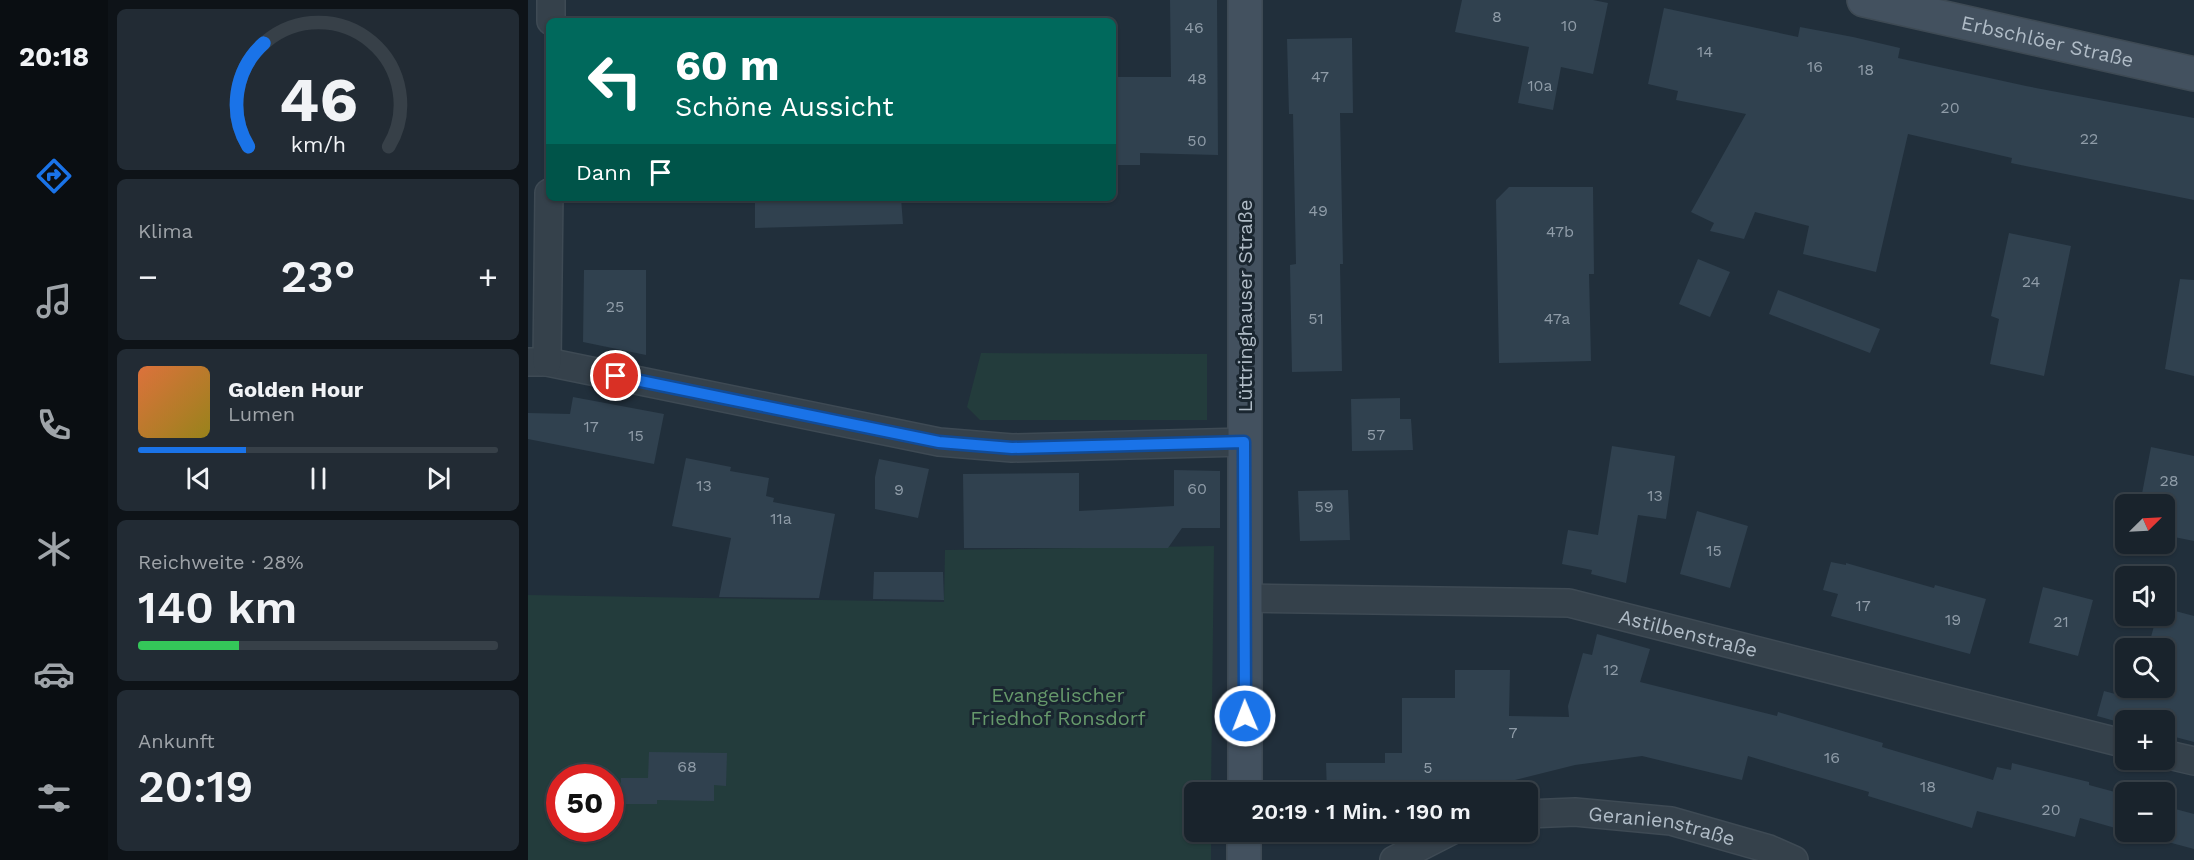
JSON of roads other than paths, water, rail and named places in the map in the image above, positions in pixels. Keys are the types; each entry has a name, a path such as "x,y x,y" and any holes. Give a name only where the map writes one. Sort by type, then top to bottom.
{"main road":[{"name":"Lüttringhauser Straße","path":"1245,0 1245,782"},
{"name":"Erbschlöer Straße","path":"1864,0 2194,74"},
{"path":"1244,842 1244,860"}],"street":[{"path":"551,0 551,18"},
{"path":"548,201 538,362 939,442 973,446 1012,448 1244,442"},
{"name":"Astilbenstraße","path":"1244,598 1569,603 2115,741"},
{"path":"2175,757 2194,761"},
{"name":"Geranienstraße","path":"1538,814 1575,812 1671,821 1769,849 1794,860"},
{"path":"1394,860 1429,842"}],"park label":[{"name":"Evangelischer Friedhof Ronsdorf","path":"1058,706"}]}
